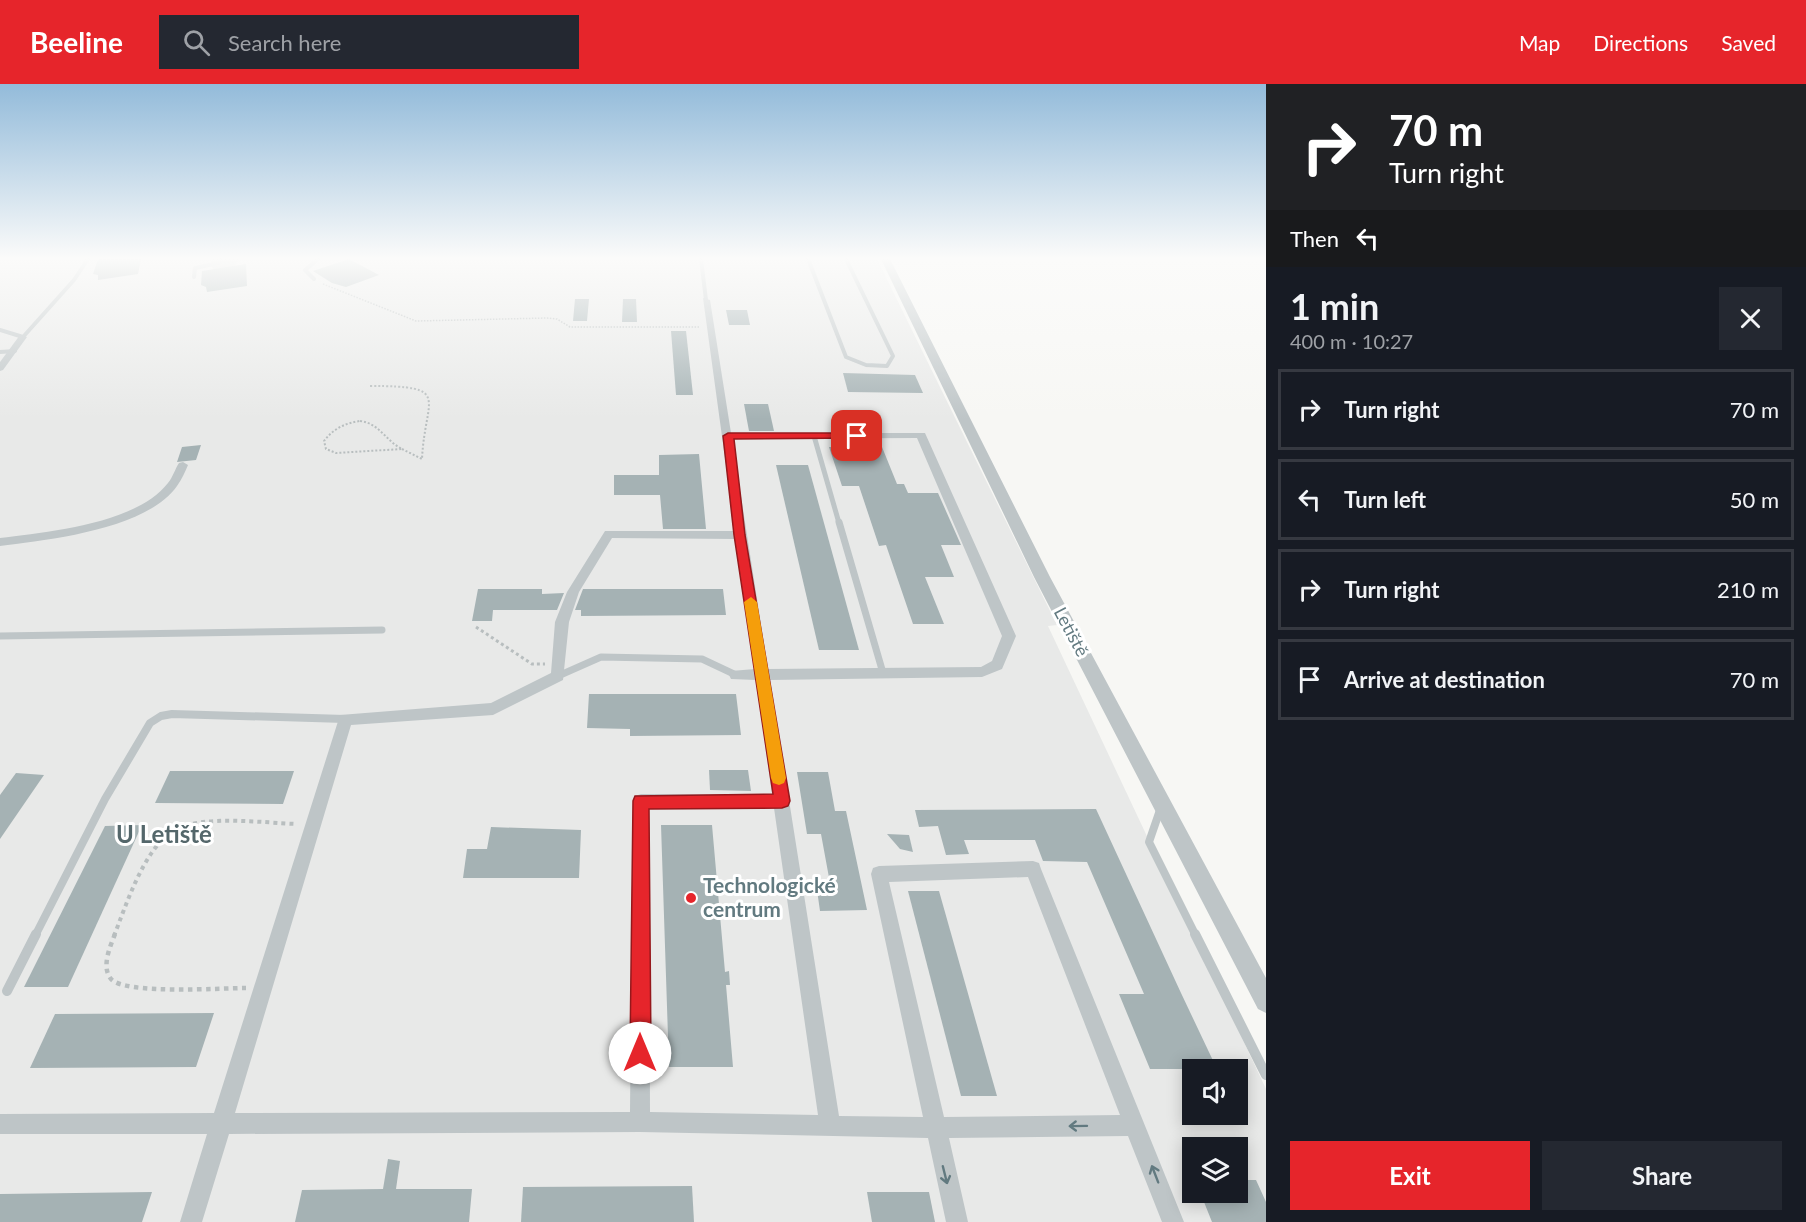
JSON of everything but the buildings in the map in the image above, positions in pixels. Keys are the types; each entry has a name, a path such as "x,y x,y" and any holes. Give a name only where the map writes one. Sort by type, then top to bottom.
{"street":[{"path":"708,312 830,1125"},
{"name":"Letiště","path":"911,312 1042,577 1266,1001"},
{"path":"0,368 15,351 23,337"},
{"path":"728,436 921,435 1010,636 997,665 982,672 736,675"},
{"path":"0,542 50,536 95,526 136,510 162,496 179,479 183,465"},
{"path":"191,1222 345,719 493,709 558,670 562,622 573,592 609,534 740,535"},
{"path":"640,1122 641,801 782,801"},
{"path":"957,1222 934,1128 879,874 1034,869 1173,1222"},
{"path":"0,1124 640,1122 934,1128 1136,1125"}],"lane":[{"path":"0,330 23,337 43,312"},
{"path":"829,312 846,357 866,365 886,366 893,356 872,312"},
{"path":"0,352 15,351"},
{"path":"814,436 883,673"},
{"path":"0,636 124,632 261,634 382,630"},
{"path":"558,670 601,657 702,659 736,675"},
{"path":"7,991 105,799 150,723 161,716 172,714 345,719"},
{"path":"1162,805 1149,842 1266,1075"}],"path":[{"path":"394,312 416,321 547,318 556,319 570,327 710,327"},
{"path":"370,386 412,386 425,392 430,399 430,412 421,448 422,459 404,449 390,442 374,424 368,422 341,426 324,441 326,449 336,453 404,449"},
{"path":"476,627 532,664 558,670"},
{"path":"262,987 186,989 134,987 115,982 108,975 106,963 121,920 147,863 163,838 174,830 214,823 313,825"}],"shaded area":[{"path":"0,312 903,312 1057,625 1048,626 1266,1089 1266,1222 0,1222"}],"slow traffic":[{"path":"751,602 779,778"}],"place":[{"name":"Technologické centrum","path":"691,898"}],"district":[{"name":"U Letiště","path":"164,835"}],"route":[{"path":"640,1053 641,801 782,801 740,535 728,436 857,436"}]}
